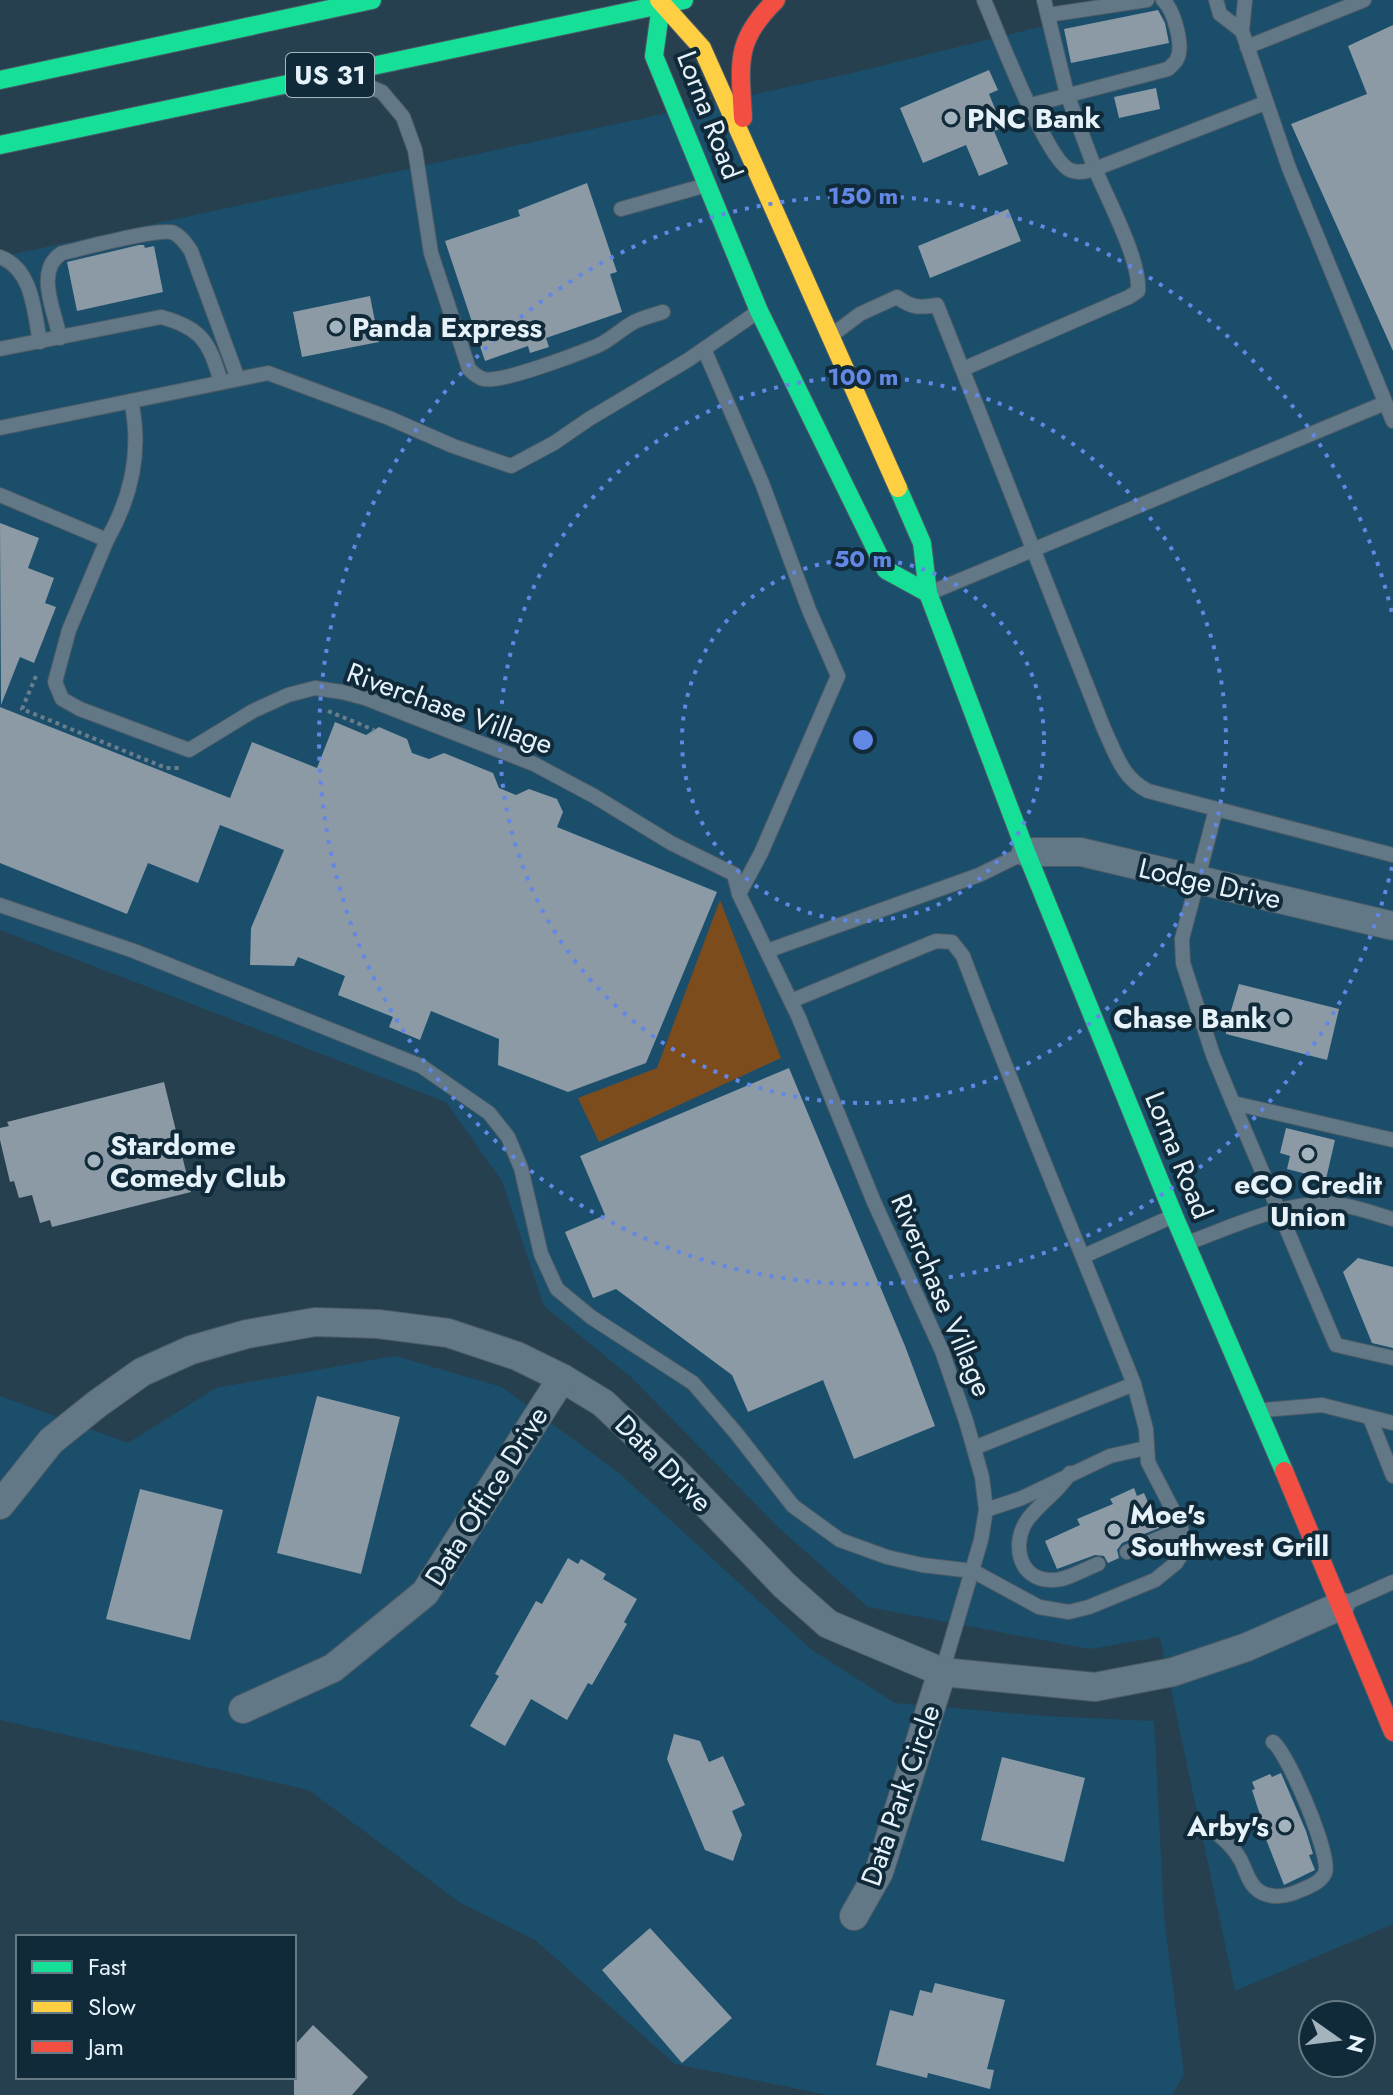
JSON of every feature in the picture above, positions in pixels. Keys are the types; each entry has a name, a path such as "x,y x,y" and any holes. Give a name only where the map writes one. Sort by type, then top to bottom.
{"street":[{"name":"US 31","path":"0,80 372,0"},
{"name":"US 31","path":"0,145 684,0"},
{"path":"744,142 743,41 754,20 776,0"},
{"name":"Lorna Road","path":"660,3 702,48 922,543 928,593 1026,852 1174,1216 1259,1410 1393,1732"},
{"name":"Lorna Road","path":"660,3 654,56 759,311 886,570 928,593"},
{"name":"Lodge Drive","path":"1026,852 1081,852 1393,926"},
{"name":"Data Drive","path":"0,1505 51,1441 142,1372 191,1350 247,1334 315,1322 378,1324 448,1333 517,1356 603,1403 673,1469 784,1585 828,1624 942,1672 1095,1687 1173,1672 1247,1647 1340,1606"},
{"name":"Data Office Drive","path":"243,1709 333,1668 425,1593 562,1378"},
{"name":"Data Park Circle","path":"854,1916 879,1872 942,1672"}],"lane":[{"path":"984,0 1050,149 1070,170 1081,172 1095,169 1265,103"},
{"path":"963,369 1138,291 1139,281 1125,238 1067,94 1044,0"},
{"path":"1048,15 1147,0"},
{"path":"1031,105 1168,69 1177,60 1180,50 1174,15 1163,0"},
{"path":"1216,0 1220,14 1242,31"},
{"path":"1245,0 1242,31 1265,103 1393,421"},
{"path":"1247,47 1364,0"},
{"path":"339,73 382,92 403,117 415,150 431,253 469,369 475,376 485,380 516,374 598,346 632,323 663,312"},
{"path":"621,209 708,185"},
{"path":"60,338 48,283 50,264 55,258 62,253 164,231 174,233 184,240 191,251 238,379"},
{"path":"0,257 11,261 24,277 40,342"},
{"path":"832,335 860,314 897,297 918,309 937,305 1104,729 1125,774 1135,785 1393,855"},
{"path":"0,428 268,373 511,466 554,443 759,311"},
{"path":"0,349 161,317 184,323 199,333 221,382"},
{"path":"704,349 762,483 809,610 838,676 761,853 739,894"},
{"path":"0,495 107,540 135,468 136,428 131,401"},
{"path":"928,593 1385,403"},
{"name":"Riverchase Village","path":"107,540 60,657 55,682 62,699 71,704 189,750 253,711 288,695 315,688 365,698 534,764 671,843 734,874 739,894 791,1001 874,1202 942,1351 982,1477 986,1510 973,1571 942,1672"},
{"path":"1216,809 1182,939 1183,963 1213,1055 1336,1345 1393,1358"},
{"path":"767,951 979,875 1026,852"},
{"path":"0,905 134,951 421,1066 489,1113 508,1137 521,1168 541,1254 557,1289 591,1317 693,1383 793,1506 840,1540 887,1557 973,1571 1039,1607 1069,1612 1155,1580 1176,1563 1183,1552 1181,1526 1148,1462 1146,1429 1134,1384 959,948 945,940 936,941 791,1001"},
{"path":"1233,1103 1393,1140"},
{"path":"1186,1244 1314,1203 1337,1204 1393,1219"},
{"path":"1084,1256 1174,1216"},
{"path":"974,1448 1134,1384"},
{"path":"1259,1410 1322,1405 1393,1423"},
{"path":"1370,1418 1393,1476"},
{"path":"986,1510 1022,1498 1110,1456 1146,1448"},
{"path":"1070,1473 1060,1488 1027,1521 1020,1534 1020,1558 1032,1574 1050,1581 1098,1564"},
{"path":"1127,1552 1181,1526"},
{"path":"1340,1606 1393,1582"},
{"path":"1220,1836 1239,1856 1251,1883 1266,1894 1285,1897 1312,1886 1325,1874 1327,1864 1323,1849 1281,1749 1273,1742"}],"path":[{"path":"39,668 22,709 166,768 187,767"},
{"path":"318,710 327,710 374,730"}],"shaded area":[{"path":"1150,0 1393,0 1393,1924 1235,1991 1160,1637 1090,1649 868,1607 778,1527 632,1378 544,1306 502,1181 446,1102 0,930 0,257 848,74"},
{"path":"720,900 781,1058 599,1142 578,1098 657,1068"},
{"path":"395,1356 502,1387 619,1473 812,1650 895,1703 1044,1716 1154,1721 1164,1917 1184,2075 1172,2095 828,2095 675,2064 535,1940 459,1902 309,1790 0,1720 0,1396 128,1443 216,1388"}],"building":[{"path":"1158,10 1165,23 1169,43 1071,63 1064,29"},
{"path":"1393,25 1393,351 1291,124 1367,94 1348,46"},
{"name":"PNC Bank","path":"989,70 998,90 989,94 1003,128 994,131 1008,164 979,176 966,145 923,163 900,108"},
{"path":"1156,88 1160,109 1119,118 1114,97"},
{"path":"587,183 617,272 610,274 622,312 546,338 549,347 530,353 528,346 485,361 445,241 520,216 518,210"},
{"path":"1008,209 1021,241 930,278 918,246"},
{"path":"139,245 145,248 154,246 163,292 77,311 67,262"},
{"name":"Panda Express","path":"370,296 379,342 302,357 293,312"},
{"path":"0,523 39,538 28,568 54,578 45,603 56,607 34,663 20,657 1,705"},
{"path":"0,707 230,798 252,742 317,768 335,722 366,735 379,727 407,739 412,753 429,759 444,753 493,773 499,788 516,795 529,789 557,799 563,812 557,827 717,892 646,1063 568,1092 498,1065 499,1039 431,1011 420,1040 389,1027 393,1017 338,995 345,976 298,957 294,966 250,965 251,928 284,850 220,825 198,883 148,863 127,914 0,863"},
{"name":"Chase Bank","path":"1239,984 1339,1009 1327,1060 1226,1034"},
{"path":"789,1068 905,1346 935,1426 854,1459 823,1380 748,1412 732,1375 616,1289 593,1298 565,1232 605,1215 580,1156"},
{"name":"Stardome Comedy Club","path":"164,1082 191,1192 52,1227 50,1220 40,1223 32,1195 19,1198 14,1181 10,1182 0,1128 9,1126 7,1122"},
{"name":"eCO Credit Union","path":"1286,1128 1335,1140 1326,1179 1287,1169 1290,1156 1280,1153"},
{"path":"1358,1258 1393,1267 1393,1348 1372,1343 1343,1272"},
{"path":"317,1396 400,1417 361,1574 277,1553"},
{"name":"Moe's Southwest Grill","path":"1134,1488 1137,1496 1144,1493 1159,1528 1122,1543 1117,1550 1119,1558 1108,1563 1104,1556 1095,1555 1057,1569 1045,1541 1080,1525 1077,1519 1113,1504 1110,1499"},
{"path":"140,1489 223,1510 190,1640 106,1619"},
{"path":"568,1558 578,1564 581,1559 606,1574 603,1579 637,1599 624,1622 627,1624 592,1685 588,1683 567,1720 531,1699 505,1746 470,1726 536,1601 542,1604"},
{"path":"674,1734 700,1741 709,1762 723,1756 745,1805 732,1811 742,1835 733,1861 705,1850 667,1759"},
{"path":"1002,1757 1085,1778 1064,1862 981,1840"},
{"name":"Arby's","path":"1281,1773 1306,1831 1313,1854 1309,1855 1315,1870 1284,1885 1258,1819 1261,1818 1252,1790 1255,1789 1252,1782"},
{"path":"650,1928 732,2018 682,2063 602,1970"},
{"path":"935,1983 1005,2000 987,2069 994,2070 990,2089 928,2073 927,2078 876,2065 890,2010 913,2016 920,1990 932,1993"},
{"path":"313,2025 368,2077 352,2095 294,2095 296,2044"}],"traffic: fast":[{"path":"0,80 372,0"},
{"path":"0,145 684,0"},
{"path":"661,5 654,56 759,311 886,570 928,593"},
{"path":"898,488 922,543 928,593 1026,852 1174,1216 1284,1471"}],"traffic: slow":[{"path":"659,0 702,48 898,488"}],"traffic: jam":[{"path":"743,118 741,67 746,41 762,15 776,0"},
{"path":"1284,1471 1393,1732"}],"place":[{"name":"PNC Bank","path":"951,118"},
{"name":"Panda Express","path":"336,327"},
{"name":"Chase Bank","path":"1283,1018"},
{"name":"eCO Credit Union","path":"1308,1154"},
{"name":"Stardome Comedy Club","path":"94,1161"},
{"name":"Moe's Southwest Grill","path":"1114,1530"},
{"name":"Arby's","path":"1285,1826"}]}
